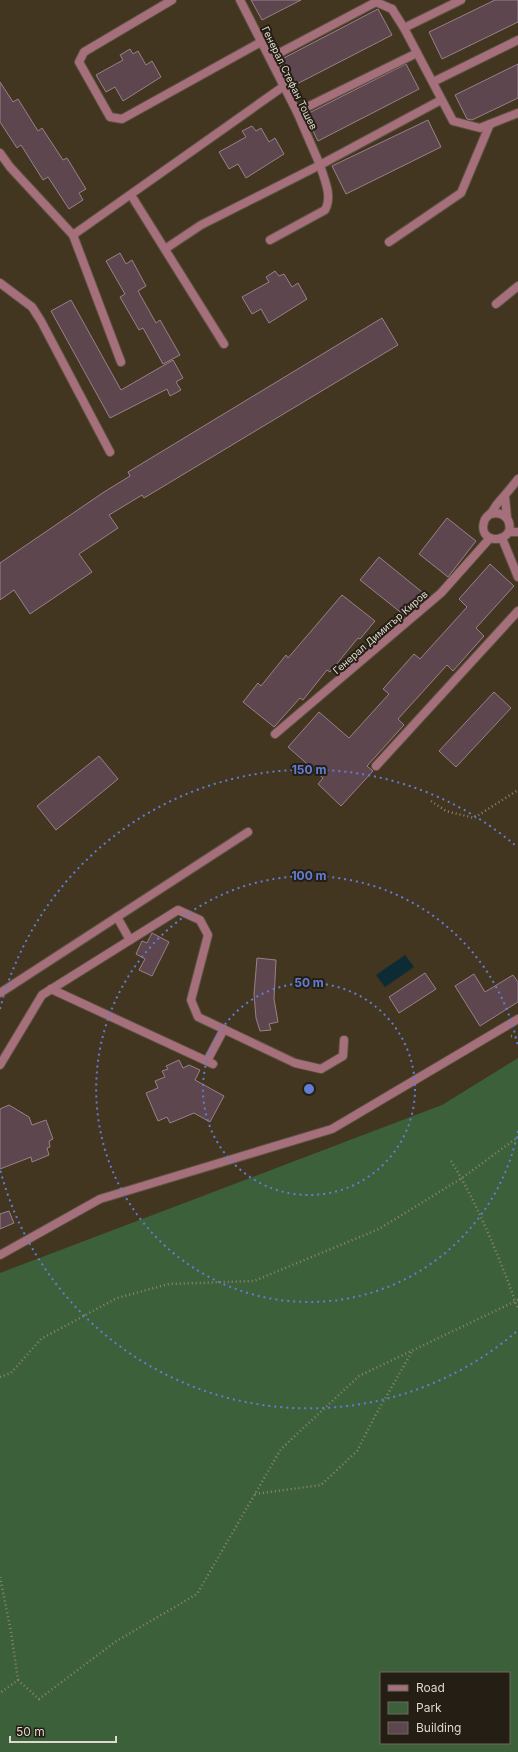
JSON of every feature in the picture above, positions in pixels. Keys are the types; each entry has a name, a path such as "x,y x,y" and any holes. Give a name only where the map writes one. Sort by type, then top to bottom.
{"street":[{"path":"172,0 84,52 79,62 110,117 122,119 261,42"},
{"name":"Генерал Стефан Тошев","path":"240,0 297,112 320,165 328,195 328,204 325,210 270,240"},
{"path":"404,28 461,0"},
{"path":"270,58 376,2 392,9 418,53 453,121 480,128 518,113"},
{"path":"433,82 518,40"},
{"path":"297,112 418,53"},
{"path":"73,235 284,86"},
{"path":"164,248 201,225 320,165 441,100"},
{"path":"389,242 461,193 490,124"},
{"path":"0,153 10,167 73,235 121,362"},
{"path":"131,195 224,344"},
{"path":"0,283 32,307 41,321 110,452"},
{"path":"496,304 518,286"},
{"path":"518,479 497,504 491,514 487,516 483,523 484,532 490,538 498,539 502,538 509,532 518,532"},
{"path":"505,496 509,532"},
{"path":"491,514 500,513 507,518"},
{"name":"Генерал Димитър Киров","path":"275,734 441,593 490,538"},
{"path":"502,538 518,577"},
{"path":"376,766 518,611"},
{"path":"0,993 248,832"},
{"path":"0,1065 42,996 178,910 200,920 208,935 191,1000 198,1017 295,1063 321,1069 343,1056 344,1040"},
{"path":"117,917 130,940"},
{"path":"51,989 210,1062 224,1029"},
{"path":"0,1255 100,1199 332,1128 518,1019"}],"path":[{"path":"431,801 446,811 474,818 518,790"},
{"path":"0,1376 11,1373 41,1339 117,1298 168,1284 254,1281 379,1228 462,1178 518,1137"},
{"path":"451,1161 462,1178 506,1275 518,1309"},
{"path":"0,1577 11,1632 18,1680 39,1699 115,1642 197,1594 281,1450 359,1376 516,1301"},
{"path":"255,1494 321,1485 358,1451 375,1416 414,1349"},
{"path":"0,1693 18,1680"}],"green space":[{"path":"518,1058 518,1752 0,1752 0,1273 442,1105"}],"water":[{"path":"405,955 414,967 385,987 376,975"}],"building":[{"path":"251,0 301,0 262,20"},
{"path":"495,0 518,0 518,22 442,59 429,32"},
{"path":"378,9 392,35 291,87 278,61"},
{"path":"130,49 133,54 138,51 146,65 152,61 161,77 123,101 115,87 106,92 96,75 123,60 120,55"},
{"path":"406,64 419,89 318,141 305,115"},
{"path":"518,64 518,98 472,120 467,119 455,95"},
{"path":"0,82 13,102 18,99 38,131 42,128 63,160 67,158 86,189 79,193 83,200 69,209 48,177 43,180 21,145 17,148 0,122"},
{"path":"428,120 441,147 346,194 332,166"},
{"path":"252,126 256,131 261,128 269,142 275,138 284,154 246,178 238,164 229,169 219,152 246,137 242,131"},
{"path":"120,253 126,264 132,260 146,286 138,291 156,323 160,320 180,355 163,364 143,328 139,330 120,297 125,294 106,261"},
{"path":"275,271 279,276 284,274 292,287 298,283 307,299 269,323 261,309 252,314 242,297 269,282 266,277"},
{"path":"71,300 121,390 173,360 183,378 176,382 181,390 170,396 167,389 110,418 51,311"},
{"path":"382,318 398,345 144,498 142,495 109,515 118,528 79,554 92,572 30,614 14,590 0,600 0,563 130,476 128,472"},
{"path":"447,518 476,541 448,577 419,554"},
{"path":"379,557 422,592 404,615 360,580"},
{"path":"490,564 514,586 476,628 484,636 453,671 447,665 398,719 404,725 367,766 373,771 341,806 318,784 323,778 288,747 319,712 349,738 389,694 383,689 414,654 420,659 467,607 459,599"},
{"path":"342,595 375,621 360,639 358,638 330,672 327,670 303,700 300,698 274,727 243,702 258,683 261,686 286,655 288,658"},
{"path":"494,692 511,708 456,767 439,751"},
{"path":"99,756 118,779 56,830 37,806"},
{"path":"152,933 169,942 152,976 139,970 145,959 136,954 142,941 147,943"},
{"path":"257,958 276,960 274,999 278,1022 269,1024 271,1030 260,1031 256,1018 254,994"},
{"path":"425,973 436,989 399,1013 389,997"},
{"path":"474,974 485,992 513,975 518,982 518,1002 480,1026 455,986"},
{"path":"179,1060 183,1068 189,1065 200,1070 195,1080 224,1096 210,1122 194,1113 170,1123 167,1117 158,1121 146,1093 158,1088 155,1081 165,1077 162,1071 168,1069 166,1066"},
{"path":"9,1105 29,1117 32,1125 46,1120 53,1139 49,1141 50,1147 47,1148 49,1155 32,1162 31,1157 0,1169 0,1109"},
{"path":"9,1211 14,1223 0,1229 0,1214"}]}
